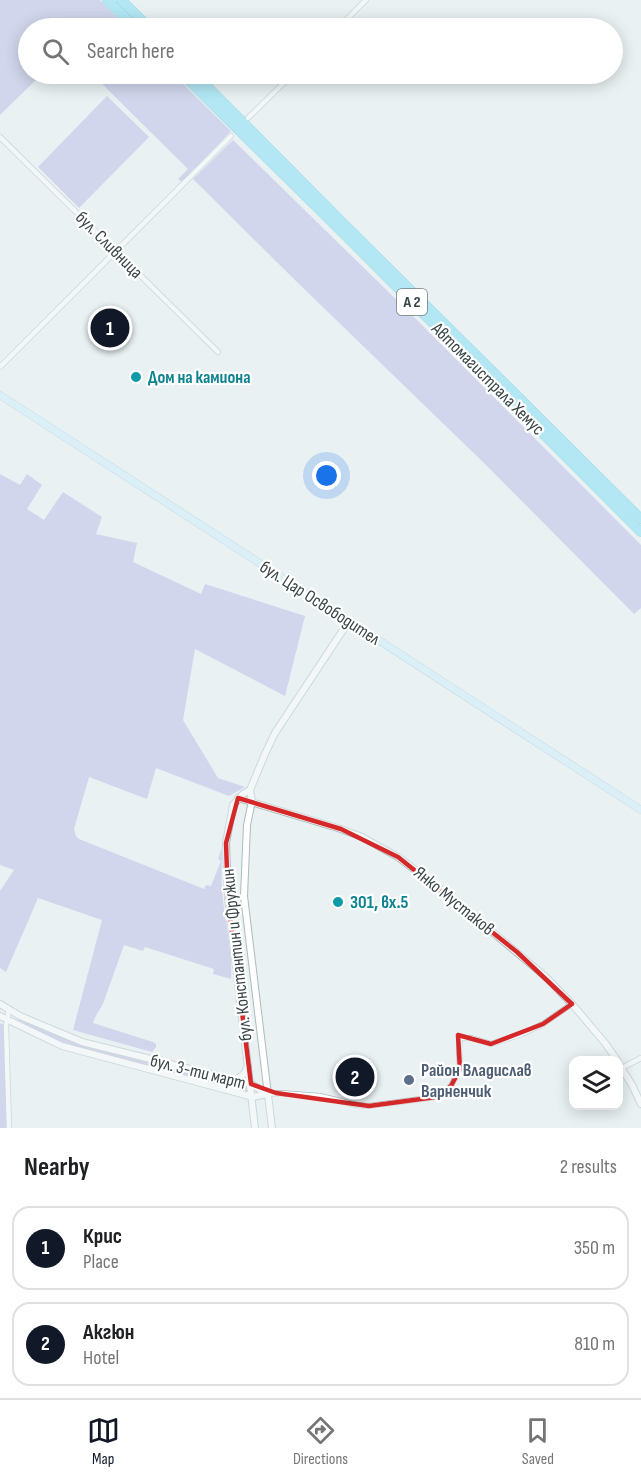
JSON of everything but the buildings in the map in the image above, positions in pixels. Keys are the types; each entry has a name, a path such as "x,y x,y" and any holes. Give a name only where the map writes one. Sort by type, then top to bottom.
{"highway":[{"path":"107,0 126,18"},
{"path":"122,0 140,18"},
{"name":"Автомагистрала Хемус","path":"192,84 641,532"},
{"name":"Автомагистрала Хемус","path":"205,84 641,519"}],"main road":[{"name":"бул. Цар Освободител","path":"0,395 641,810"}],"street":[{"path":"348,18 366,0"},
{"path":"248,118 283,84"},
{"path":"0,367 231,136"},
{"name":"бул. Сливница","path":"0,137 218,352"},
{"path":"238,798 250,790 275,733 349,621"},
{"name":"бул. Константин и Фружин","path":"250,790 252,801 247,825 244,896 272,1128"},
{"name":"бул. Константин и Фружин","path":"238,798 233,805 226,843 228,899 255,1128"},
{"name":"Янко Мустаков","path":"238,798 341,829 362,837 398,857 451,897 547,978 572,1004 614,1056"},
{"name":"бул. 3-ти март","path":"0,1004 20,1016 82,1042 251,1084 267,1094"},
{"path":"267,1094 320,1096 369,1106 436,1096 450,1086 460,1069 460,1038 471,1038 491,1044 543,1024 572,1004"},
{"path":"9,1009 3,1017 9,1128"},
{"name":"бул. 3-ти март","path":"3,1017 62,1046 253,1097 267,1094"},
{"path":"623,1063 641,1058"},
{"path":"234,1081 244,1074 248,1065"},
{"name":"Янко Мустаков","path":"623,1071 641,1104"}],"highlighted area":[{"path":"238,798 341,829 398,857 517,952 572,1004 543,1024 491,1044 458,1035 460,1069 451,1086 436,1097 369,1106 276,1093 251,1084 248,1066 228,899 226,843"}],"shaded area":[{"path":"0,0 100,0 118,18 18,18 18,84 32,84 0,115"},
{"path":"102,84 183,84 231,131 182,182 178,179 188,169"},
{"path":"107,96 149,137 79,208 38,167"},
{"path":"233,140 410,313 641,545 641,608 634,614 486,465 193,179"},
{"path":"0,474 20,485 27,474 42,485 27,509 44,520 63,492 102,517 96,534 137,543 133,562 201,594 205,584 305,616 285,696 195,649 183,720 218,778 245,787 229,796 156,768 147,799 89,777 74,829 79,839 204,889 206,885 211,886 221,861 218,859 222,848 222,890 231,957 231,979 213,974 214,969 145,947 143,951 124,945 104,1001 94,1020 93,1023 153,1042 156,1047 152,1052 73,1030 102,920 38,898 6,972 0,968 0,891 14,870 0,865"},
{"path":"20,1016 66,1036 251,1084 253,1097 62,1046 16,1024"},
{"path":"0,1023 6,1026 9,1128 0,1128"}],"place":[{"name":"Крис","path":"110,328"},
{"name":"Дом на камиона","path":"136,377"},
{"name":"301, вх.5","path":"338,902"},
{"name":"Акгюн","path":"355,1077"},
{"name":"Район Владислав Варненчик","path":"409,1080"}]}
